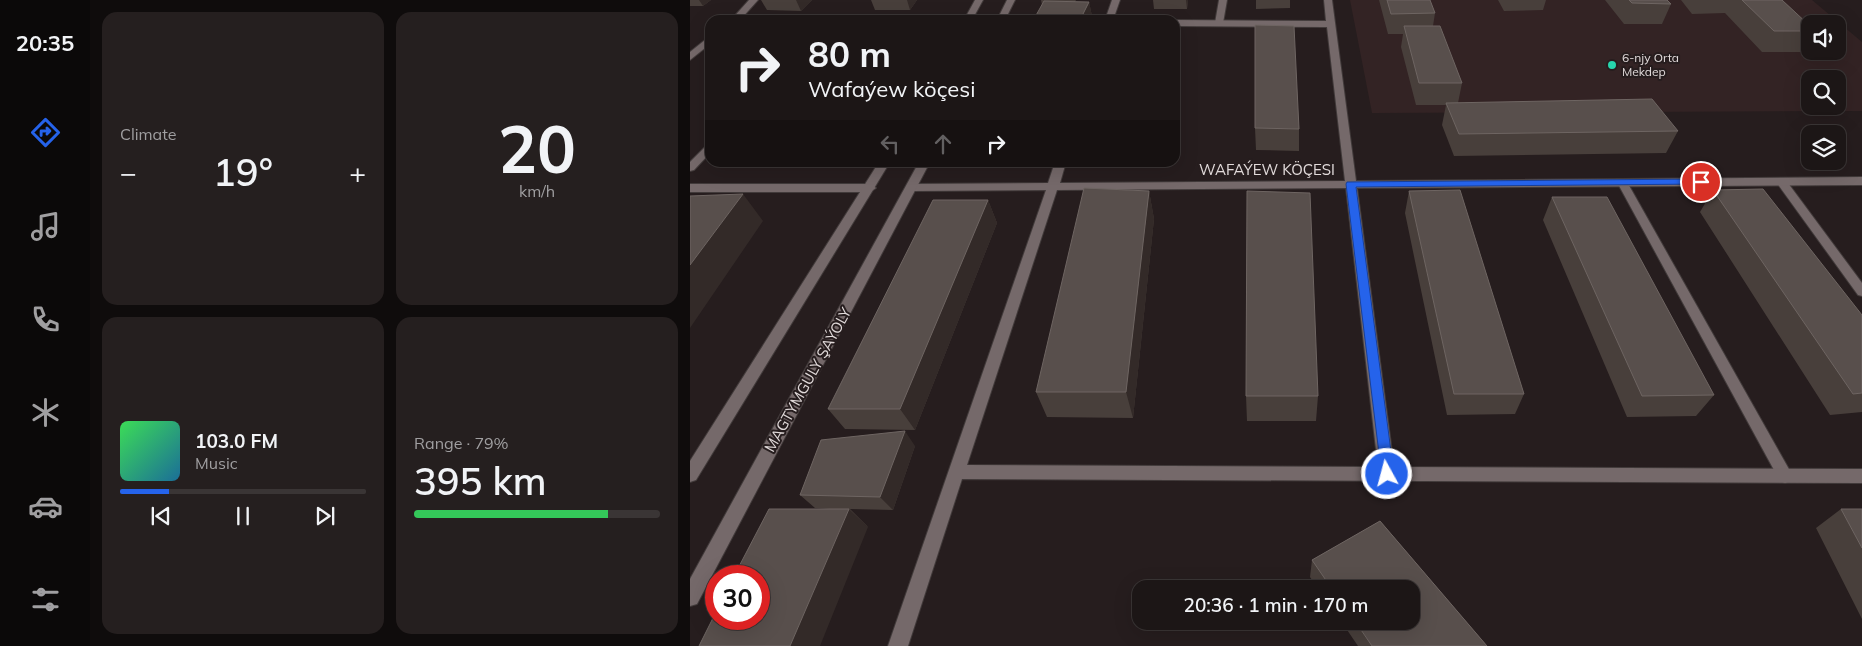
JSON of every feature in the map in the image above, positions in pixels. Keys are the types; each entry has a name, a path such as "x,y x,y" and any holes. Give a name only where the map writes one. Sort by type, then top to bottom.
{"street":[{"path":"740,15 754,0"},
{"path":"971,15 979,0"},
{"path":"1004,15 1011,0"},
{"path":"1111,15 1116,0"},
{"path":"1328,0 1387,474"},
{"path":"1180,23 1331,24"},
{"path":"690,57 705,44"},
{"path":"690,476 882,167"},
{"name":"MAGTYMGULY ŞAÝOLY","path":"690,597 923,167"},
{"path":"898,646 1059,167"},
{"name":"WAFAÝEW KÖÇESI","path":"912,187 1862,180"},
{"path":"690,188 870,188"},
{"path":"957,472 1862,476"}],"lane":[{"path":"1219,23 1223,0"},
{"path":"690,168 705,152"},
{"path":"1781,181 1862,292"},
{"path":"1622,182 1785,476"}],"shaded area":[{"name":"6-njy Orta Mekdep","path":"1350,0 1812,0 1830,15 1801,15 1801,60 1846,60 1846,29 1862,42 1862,111 1846,111 1846,70 1801,70 1801,111 1372,113"}],"building":[{"path":"1387,0 1430,0 1435,13 1391,14"},
{"path":"1629,0 1667,0 1671,4 1632,3"},
{"path":"1742,0 1782,0 1801,18 1801,31 1774,31"},
{"path":"1044,1 1089,2 1082,15 1036,15"},
{"path":"1255,25 1294,26 1299,129 1255,128"},
{"path":"1404,26 1440,26 1462,83 1419,83"},
{"path":"1652,99 1678,131 1459,134 1446,103"},
{"path":"1084,188 1149,191 1126,392 1036,392"},
{"path":"1763,189 1862,315 1862,393 1853,394 1713,190"},
{"path":"1460,190 1524,394 1454,394 1409,191"},
{"path":"1247,191 1310,193 1318,396 1246,396"},
{"path":"743,194 690,265 690,196"},
{"path":"1552,197 1607,197 1714,395 1642,396"},
{"path":"933,200 988,200 900,409 828,409"},
{"path":"905,431 880,497 800,495 821,440"},
{"path":"769,509 849,509 790,646 699,646 707,630 770,630 770,565 740,565"},
{"path":"1841,509 1862,509 1862,548"},
{"path":"1380,521 1487,646 1372,646 1361,630 1420,630 1420,580 1326,580 1312,560"}],"place":[{"name":"6-njy Orta Mekdep","path":"1612,65"}],"route":[{"path":"1387,474 1351,184 1701,182"}]}
